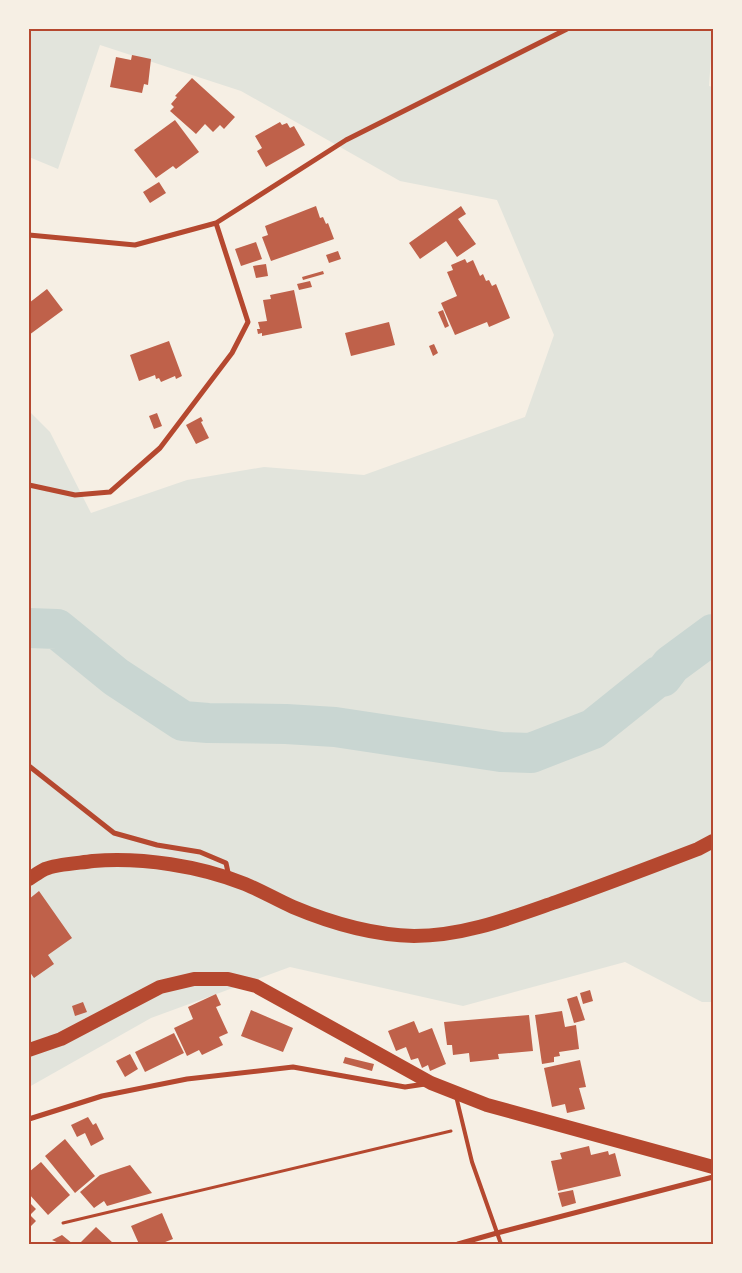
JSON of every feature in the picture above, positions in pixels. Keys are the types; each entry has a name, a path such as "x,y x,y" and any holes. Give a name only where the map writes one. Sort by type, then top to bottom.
{"highway":[{"path":"29,879 46,869 80,862 112,859 147,861 188,868 245,884 293,907 338,924 374,932 413,936 452,934 492,925 698,849 713,841"},
{"path":"29,1050 61,1040 160,987 194,979 228,979 256,986 431,1083 455,1094 487,1105 713,1167"}],"street":[{"path":"29,235 135,245 216,223 346,140 566,29"},
{"path":"29,484 75,495 110,492 160,448 232,353 248,322 216,223"},
{"path":"29,766 114,833 157,845 200,852 226,863 229,879"},
{"path":"29,1119 102,1096 188,1079 293,1067 405,1087 431,1083"},
{"path":"458,1244 497,1232 713,1176"}],"lane":[{"path":"455,1094 472,1162 501,1244"}],"path":[{"path":"63,1223 464,1128"}],"shaded area":[{"path":"29,29 713,29 709,86 713,87 713,1002 702,1002 625,962 463,1006 290,967 151,1018 29,1087 29,411 50,432 91,513 187,480 264,467 364,475 525,417 554,335 497,200 400,181 241,91 100,45 58,169 29,157"}],"building":[{"path":"132,55 151,59 148,85 144,84 142,93 110,87 116,57 131,60"},
{"path":"192,78 235,117 224,129 220,125 213,132 205,124 196,134 170,111 174,107 171,104 177,97 175,96"},
{"path":"175,120 199,152 176,169 173,166 156,178 134,150"},
{"path":"280,122 282,125 287,123 290,128 294,126 305,145 266,167 257,151 262,148 255,136"},
{"path":"159,182 166,193 150,203 143,192"},
{"path":"316,206 320,218 323,217 326,224 328,223 334,239 271,261 262,237 268,235 265,226"},
{"path":"461,206 466,214 458,219 476,244 457,257 446,241 420,259 409,243"},
{"path":"256,242 262,259 241,266 235,249"},
{"path":"338,251 341,259 329,263 326,255"},
{"path":"465,259 467,263 473,260 480,276 483,274 486,281 489,280 492,286 496,284 510,318 489,327 487,322 455,335 441,303 457,296 447,272 453,270 451,265"},
{"path":"266,264 268,276 256,278 253,266"},
{"path":"323,271 324,274 303,280 302,277"},
{"path":"310,281 312,287 299,290 297,284"},
{"path":"47,289 63,310 29,335 29,303"},
{"path":"294,290 302,328 262,336 262,333 258,334 257,329 260,329 258,322 267,321 263,300 271,299 270,295"},
{"path":"443,310 449,326 445,328 438,312"},
{"path":"389,322 395,345 351,356 345,333"},
{"path":"169,341 182,376 176,379 175,376 161,382 159,378 156,379 155,375 139,381 130,355"},
{"path":"434,344 438,353 433,356 429,346"},
{"path":"157,413 162,426 154,429 149,416"},
{"path":"201,417 203,421 201,422 209,438 196,444 186,425"},
{"path":"39,891 72,938 48,955 54,964 34,978 29,971 29,899"},
{"path":"590,990 593,1001 583,1004 580,993"},
{"path":"216,994 221,1005 216,1007 228,1033 219,1037 223,1045 202,1055 199,1050 187,1056 174,1028 193,1019 188,1007"},
{"path":"577,996 585,1020 574,1023 567,999"},
{"path":"83,1002 87,1012 75,1016 72,1006"},
{"path":"251,1010 293,1028 283,1052 241,1036"},
{"path":"562,1011 565,1027 576,1025 579,1049 559,1052 560,1056 554,1057 554,1062 542,1064 535,1015"},
{"path":"529,1015 533,1051 498,1054 499,1059 470,1062 469,1053 453,1055 452,1045 447,1045 444,1022"},
{"path":"414,1021 419,1033 432,1028 446,1064 430,1071 428,1065 422,1068 418,1058 411,1060 406,1047 396,1051 388,1031"},
{"path":"174,1033 184,1053 145,1072 135,1052"},
{"path":"130,1054 138,1069 125,1077 116,1061"},
{"path":"345,1057 374,1064 372,1071 343,1063"},
{"path":"580,1060 586,1087 579,1088 585,1109 567,1113 565,1104 552,1107 544,1068"},
{"path":"88,1117 93,1125 96,1123 104,1139 91,1146 85,1133 77,1137 71,1125"},
{"path":"65,1139 95,1176 75,1193 45,1156"},
{"path":"589,1146 591,1155 608,1151 609,1155 615,1153 621,1176 558,1191 551,1161 562,1159 560,1153"},
{"path":"41,1162 70,1195 48,1215 29,1194 29,1172"},
{"path":"130,1165 152,1193 107,1206 104,1201 94,1208 80,1192 100,1175"},
{"path":"573,1190 576,1203 562,1207 558,1193"},
{"path":"29,1202 36,1209 30,1215 36,1221 29,1228"},
{"path":"162,1213 173,1239 160,1244 139,1244 131,1226"},
{"path":"96,1227 114,1244 79,1244"},
{"path":"62,1235 73,1244 61,1244 52,1240"}],"waterway":[{"path":"29,628 57,629 116,677 183,721 335,727 501,752 531,753 593,729 659,676 662,677 671,665 713,634"}]}
